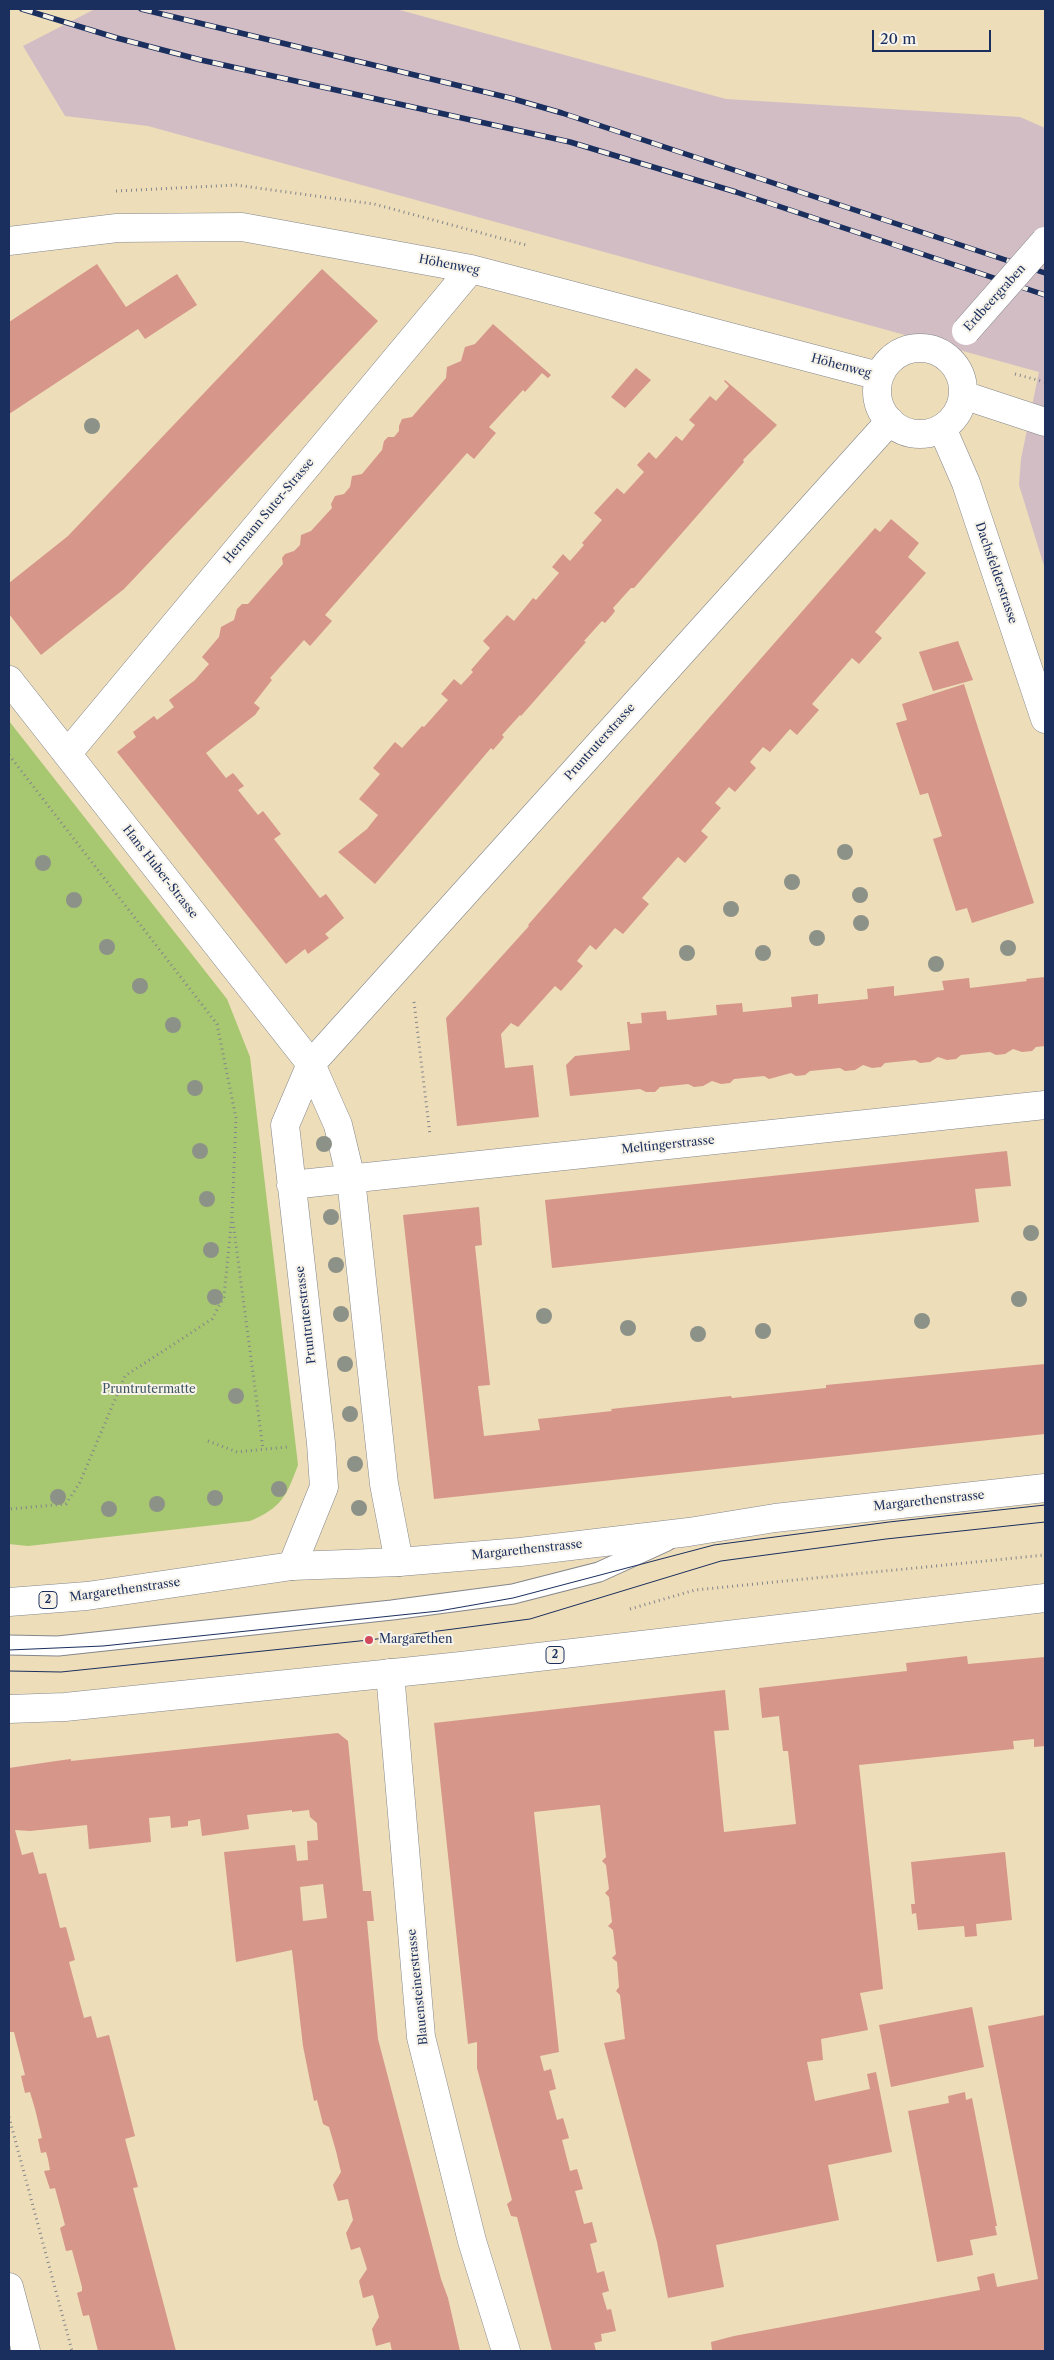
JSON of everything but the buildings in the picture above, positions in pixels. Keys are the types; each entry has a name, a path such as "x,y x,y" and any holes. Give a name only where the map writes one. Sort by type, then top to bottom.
{"street":[{"name":"Höhenweg","path":"9,241 117,228 242,227 471,269 879,376"},
{"name":"Erdbeergraben","path":"946,355 1045,241"},
{"name":"Hermann Suter-Strasse","path":"67,754 471,269"},
{"path":"920,347 934,349 946,355 956,366 962,380 963,395 957,414 942,428 929,433 914,434 901,429 890,421 878,400 879,376 895,355 908,349 920,347"},
{"path":"963,395 1045,422"},
{"name":"Pruntruterstrasse","path":"292,1566 324,1486 321,1443 284,1125 311,1064 890,421"},
{"name":"Dachsfelderstrasse","path":"942,428 966,483 1045,719"},
{"name":"Hans Huber-Strasse","path":"9,680 311,1064"},
{"path":"311,1064 338,1125 351,1179 384,1484 399,1562"},
{"name":"Meltingerstrasse","path":"292,1185 1045,1105"},
{"name":"Margarethenstrasse","path":"9,1602 87,1596 292,1566 399,1562 520,1552 689,1532 775,1518 1045,1488"},
{"name":"2","path":"9,1709 65,1707 390,1673 1045,1598"},
{"name":"Blauensteinerstrasse","path":"390,1673 421,2037 472,2241 506,2351"},
{"path":"9,2287 26,2351"}],"lane":[{"path":"9,1644 58,1646 392,1610 513,1594 599,1572 689,1532"}],"path":[{"path":"9,755 217,1024 236,1118 232,1215 224,1297 212,1319 125,1376 80,1482 66,1504 9,1509"},
{"path":"409,955 434,1170"},
{"path":"232,1215 263,1449"},
{"path":"208,1441 237,1452 321,1443"},
{"path":"628,1610 695,1590 1045,1555"},
{"path":"9,2117 72,2351"}],"shaded area":[{"path":"95,9 396,9 726,99 1020,117 1045,128 1045,569 1019,485 1021,459 1039,372 148,126 65,116 23,46"}],"green space":[{"name":"Pruntrutermatte","path":"9,721 227,999 250,1057 298,1465 282,1500 269,1511 250,1521 28,1546 9,1544"}],"tram line":[{"path":"9,1650 103,1646 439,1611 513,1598 714,1545 889,1522 1045,1505"},
{"path":"9,1671 61,1672 369,1640 530,1619 721,1561 886,1539 1045,1522"}],"railway":[{"path":"22,9 117,38 201,60 570,142 736,192 1045,295"},
{"path":"141,9 510,98 562,113 1045,273"}],"place":[{"name":"Margarethen","path":"369,1640"}]}
